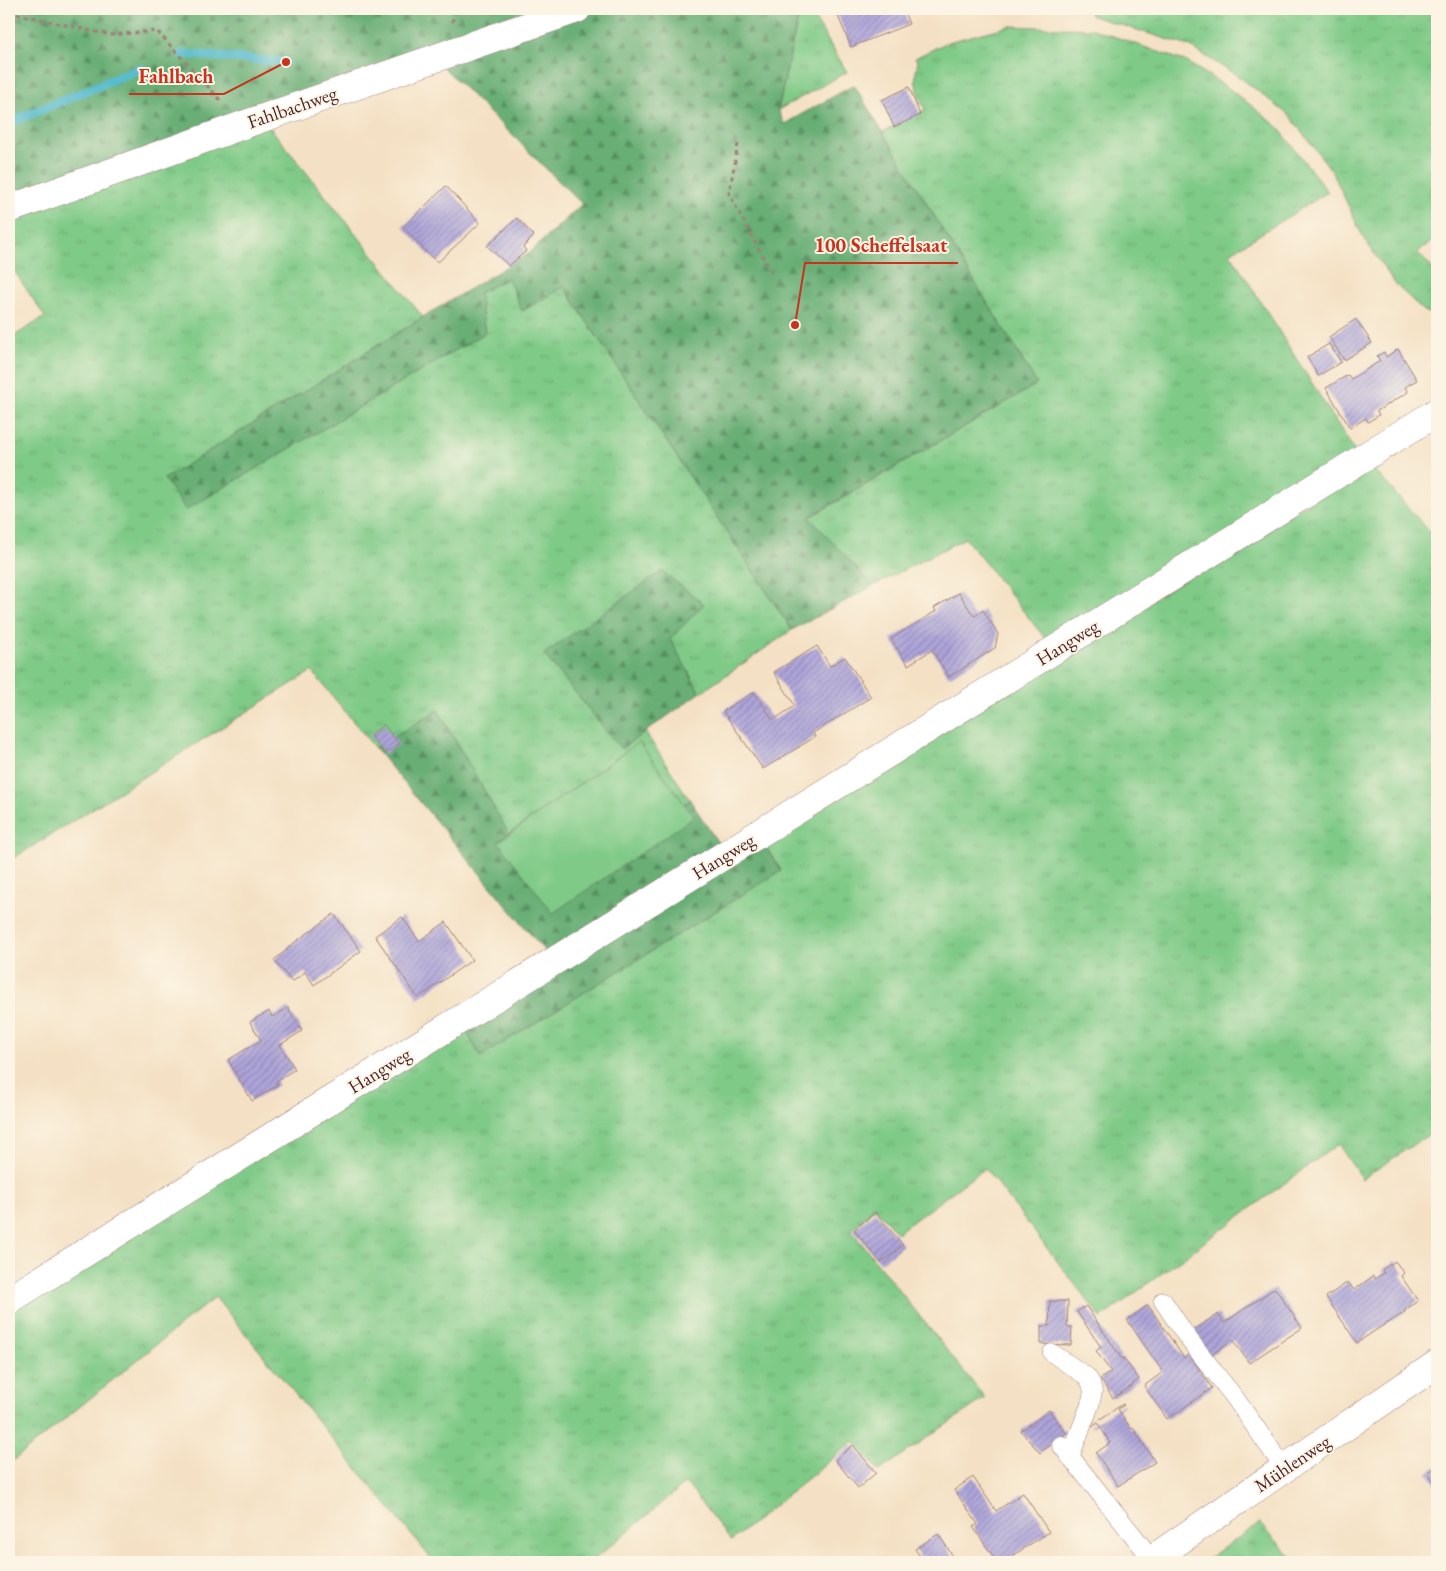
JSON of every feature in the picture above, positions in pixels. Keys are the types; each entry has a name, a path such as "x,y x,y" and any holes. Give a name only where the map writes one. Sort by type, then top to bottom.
{"street":[{"name":"Fahlbachweg","path":"9,208 242,124 577,9"},
{"name":"Hangweg","path":"9,1300 1437,412"},
{"name":"Mühlenweg","path":"1150,1561 1437,1364"}],"lane":[{"path":"1162,1301 1187,1337 1235,1398 1284,1468"},
{"path":"1052,1353 1086,1376 1091,1383 1093,1392 1090,1405 1066,1451 1150,1561"}],"path":[{"path":"9,12 110,35 157,31 242,124"},
{"path":"738,144 729,194 773,276"}],"green space":[{"path":"9,9 800,9 778,110 784,124 854,85 1037,384 809,517 873,586 792,630 564,287 522,311 508,278 479,293 485,333 186,510 164,479 529,253 582,204 440,64 9,203"},
{"path":"800,9 809,9 847,72 778,110"},
{"path":"1087,9 1437,9 1437,238 1417,252 1437,273 1437,318 1423,310 1396,285 1363,237 1332,171 1290,116 1241,78 1189,46 1092,16"},
{"path":"1010,26 1093,29 1187,62 1231,90 1277,126 1328,192 1230,253 1357,455 1048,642 965,538 873,586 809,518 1037,384 883,132 925,110 916,82 918,62 915,58 948,42"},
{"path":"268,125 423,317 165,479 187,509 485,333 479,293 508,278 522,311 564,287 792,630 700,693 670,639 662,571 621,749 645,732 690,800 684,804 639,742 509,834 438,710 375,748 312,671 9,861 9,339 45,317 9,263 9,215"},
{"path":"1370,465 1437,540 1437,1129 1362,1179 1338,1144 1101,1318 985,1168 897,1233 875,1208 851,1230 985,1398 879,1471 854,1441 731,1541 686,1483 591,1562 434,1562 215,1297 9,1464 9,1308 464,1026 480,1056 781,870 762,841"},
{"path":"662,571 704,604 670,639 700,693 621,749 544,654"},
{"path":"438,710 509,834 498,842 693,817 684,804 690,800 720,846 762,841 781,871 480,1057 464,1026 548,955 375,748"},
{"path":"639,742 694,817 553,913 498,842"},
{"path":"1260,1523 1296,1562 1203,1562"}],"building":[{"path":"835,9 903,9 909,24 851,47"},
{"path":"909,87 920,115 894,127 882,100"},
{"path":"446,186 480,223 438,262 403,227"},
{"path":"517,218 534,236 523,247 526,251 509,266 487,246"},
{"path":"1356,319 1372,343 1344,360 1329,337"},
{"path":"1329,344 1341,362 1318,376 1307,357"},
{"path":"1398,349 1417,380 1405,387 1408,392 1377,411 1379,415 1368,422 1366,418 1350,428 1326,388 1348,375 1351,379 1380,361 1377,356 1384,352 1386,357"},
{"path":"959,593 973,615 975,616 983,610 998,634 995,648 949,677 932,650 908,665 891,639 936,611 934,608"},
{"path":"817,646 830,666 845,657 871,697 813,733 815,737 763,769 723,711 754,692 773,720 795,706 774,672"},
{"path":"384,725 399,744 385,754 370,735"},
{"path":"334,914 361,951 314,985 305,972 292,982 274,960 287,948"},
{"path":"402,917 419,941 446,922 472,960 418,998 375,936"},
{"path":"288,1008 302,1031 280,1045 295,1069 276,1081 278,1085 252,1101 228,1060 261,1040 250,1022 269,1011 272,1017"},
{"path":"875,1212 903,1245 881,1263 854,1230"},
{"path":"1395,1261 1404,1273 1401,1276 1418,1301 1405,1312 1357,1343 1326,1297 1348,1282 1354,1290 1373,1276 1375,1279 1384,1273 1382,1270"},
{"path":"1275,1288 1302,1328 1249,1363 1233,1340 1210,1355 1193,1330 1218,1314 1224,1323"},
{"path":"1050,1301 1068,1301 1067,1327 1072,1327 1071,1345 1041,1344 1041,1326 1049,1326"},
{"path":"1148,1305 1184,1358 1189,1354 1212,1388 1167,1419 1144,1386 1163,1372 1127,1320"},
{"path":"1086,1306 1122,1359 1139,1379 1113,1398 1100,1379 1111,1372 1096,1351 1101,1347 1077,1312"},
{"path":"1123,1404 1118,1409 1131,1429 1133,1428 1136,1432 1155,1462 1118,1486 1096,1453 1110,1443 1098,1423 1092,1427 1091,1425"},
{"path":"1049,1410 1066,1433 1040,1453 1021,1431"},
{"path":"853,1445 876,1473 858,1488 835,1460"},
{"path":"1437,1466 1437,1486 1428,1473"},
{"path":"973,1477 996,1511 1023,1493 1049,1532 1003,1562 997,1562 973,1527 978,1524 954,1490"},
{"path":"938,1534 957,1562 924,1562 915,1549"}],"waterway":[{"path":"182,54 286,62"},
{"path":"9,123 141,68"}],"place":[{"name":"Fahlbach","path":"286,62"},
{"name":"100 Scheffelsaat","path":"795,325"}]}
